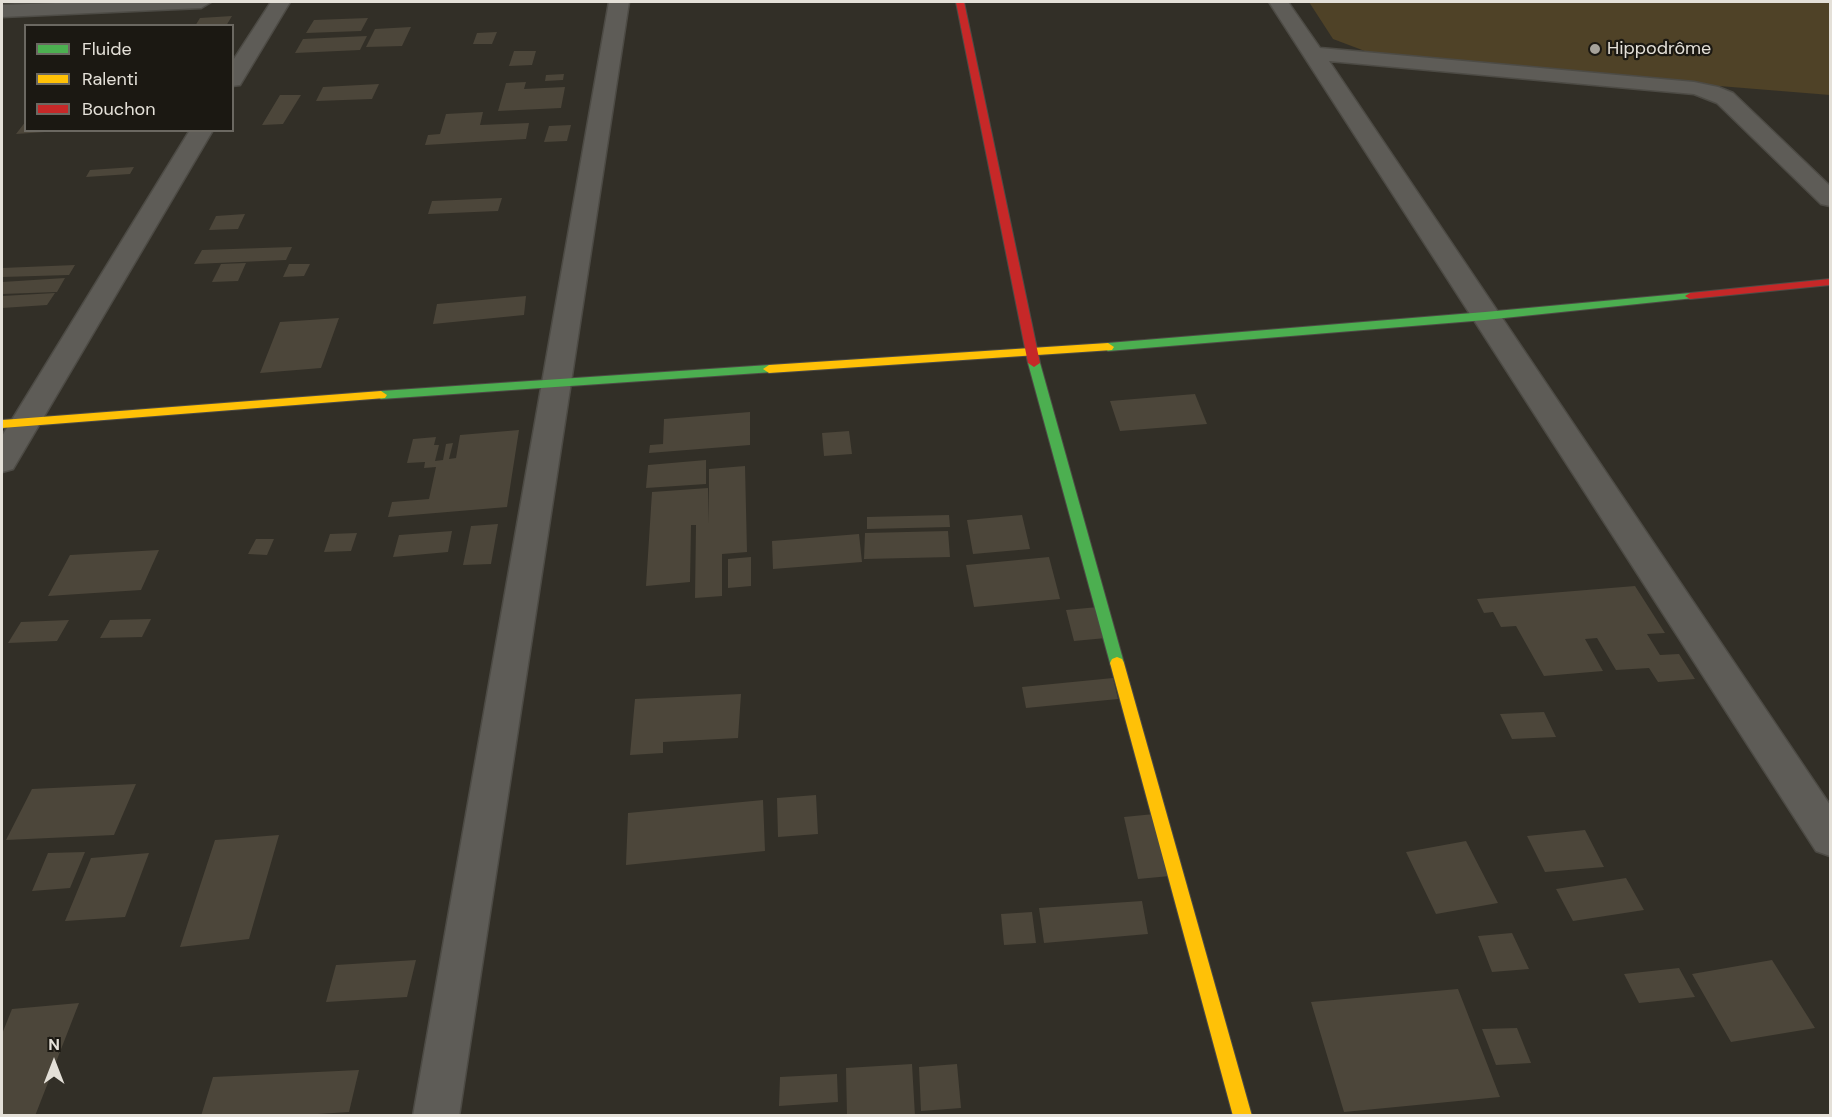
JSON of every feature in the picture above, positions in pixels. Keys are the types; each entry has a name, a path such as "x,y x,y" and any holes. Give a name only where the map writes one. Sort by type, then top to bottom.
{"street":[{"path":"2,11 201,2"},
{"path":"234,77 280,2"},
{"path":"436,1116 619,2"},
{"path":"960,2 1031,353 1243,1116"},
{"path":"1279,2 1316,54 1485,316 1830,838"},
{"path":"1316,54 1694,88 1710,92 1725,98 1830,199"},
{"path":"2,461 13,423 201,132"},
{"path":"13,423 555,382 1031,353 1485,316 1830,282"}],"shaded area":[{"name":"Hippodrôme","path":"1309,2 1830,2 1830,95 1386,59 1333,39"}],"building":[{"path":"232,16 227,24 196,24 200,18"},
{"path":"368,18 361,31 306,33 314,20"},
{"path":"411,27 402,46 366,47 375,29"},
{"path":"497,32 492,44 473,44 477,33"},
{"path":"367,36 360,50 295,53 303,39"},
{"path":"514,51 536,51 532,65 509,66"},
{"path":"564,74 563,80 545,81 546,75"},
{"path":"526,82 524,89 565,87 561,108 498,111 506,83"},
{"path":"379,84 372,99 316,101 323,87"},
{"path":"280,95 301,95 283,124 262,125"},
{"path":"483,112 480,125 529,123 526,139 425,145 428,135 440,134 446,114"},
{"path":"24,124 24,132 45,132 16,134"},
{"path":"571,125 567,141 544,142 549,126"},
{"path":"134,167 130,174 86,177 90,170"},
{"path":"502,198 498,211 428,214 432,201"},
{"path":"245,214 238,229 209,230 216,216"},
{"path":"292,247 286,260 194,264 202,250"},
{"path":"246,263 238,281 212,282 221,264"},
{"path":"289,264 310,264 304,276 283,277"},
{"path":"75,265 69,275 2,277 2,268"},
{"path":"65,278 57,292 2,294 2,282"},
{"path":"55,293 47,305 2,308 2,296"},
{"path":"526,296 524,315 433,324 437,304"},
{"path":"339,318 321,368 260,373 280,322"},
{"path":"1195,394 1207,424 1120,431 1110,401"},
{"path":"750,412 750,445 649,453 650,445 663,444 664,419"},
{"path":"519,430 507,507 388,517 392,502 429,499 436,467 424,468 425,462 407,463 413,439 436,437 434,445 439,445 435,461 443,460 446,444 453,443 449,459 456,458 460,435"},
{"path":"849,431 852,454 824,456 822,433"},
{"path":"706,460 706,484 646,488 648,465"},
{"path":"745,466 747,552 722,554 722,596 695,598 696,525 691,525 690,582 646,586 652,492 708,488 709,524 709,469"},
{"path":"949,515 950,527 867,529 867,517"},
{"path":"1022,515 1030,549 973,554 967,520"},
{"path":"498,524 491,564 463,565 471,526"},
{"path":"452,531 448,552 393,557 399,535"},
{"path":"948,531 950,557 864,559 865,533"},
{"path":"357,533 351,551 324,552 330,534"},
{"path":"859,534 862,562 773,569 772,541"},
{"path":"256,539 274,539 267,555 248,554"},
{"path":"159,550 141,590 48,596 70,555"},
{"path":"751,557 751,586 728,588 728,559"},
{"path":"1049,557 1060,599 974,607 966,565"},
{"path":"1635,586 1665,633 1647,634 1660,655 1679,654 1695,679 1658,682 1649,668 1616,670 1597,638 1585,639 1603,671 1544,676 1516,626 1501,627 1493,612 1484,613 1477,599"},
{"path":"1098,607 1106,638 1074,641 1066,610"},
{"path":"151,619 142,637 100,638 110,620"},
{"path":"69,620 57,641 8,643 21,622"},
{"path":"1113,678 1118,699 1026,708 1022,687"},
{"path":"741,694 738,738 663,742 663,753 630,755 635,699"},
{"path":"1544,712 1556,737 1512,739 1500,714"},
{"path":"136,784 114,835 6,840 32,789"},
{"path":"816,795 818,834 778,837 777,798"},
{"path":"763,800 765,851 626,865 628,813"},
{"path":"1154,814 1170,876 1138,879 1124,817"},
{"path":"1585,830 1604,867 1545,872 1527,836"},
{"path":"279,835 249,939 180,947 215,840"},
{"path":"1466,841 1498,903 1436,914 1406,852"},
{"path":"85,852 70,888 32,891 48,853"},
{"path":"149,853 125,917 65,921 91,858"},
{"path":"1626,878 1644,910 1573,921 1556,889"},
{"path":"1142,901 1148,934 1044,943 1039,908"},
{"path":"1032,912 1036,943 1004,945 1001,914"},
{"path":"1512,933 1529,969 1492,972 1478,936"},
{"path":"416,960 407,997 326,1002 336,965"},
{"path":"1772,960 1815,1028 1731,1042 1692,974"},
{"path":"1679,968 1695,997 1639,1003 1624,974"},
{"path":"1458,989 1500,1097 1344,1112 1311,1002"},
{"path":"79,1003 35,1116 2,1116 2,1034 12,1009"},
{"path":"1517,1028 1531,1063 1496,1065 1482,1029"},
{"path":"912,1064 915,1116 847,1116 846,1068"},
{"path":"957,1064 961,1108 921,1111 919,1067"},
{"path":"359,1070 349,1112 287,1116 201,1116 213,1077"},
{"path":"837,1074 838,1102 779,1106 780,1077"}],"traffic: fast":[{"path":"1108,347 1485,316 1690,296"},
{"path":"1034,363 1117,663"},
{"path":"381,395 769,369"}],"traffic: slow":[{"path":"769,369 1108,347"},
{"path":"2,424 381,395"},
{"path":"1117,663 1243,1116"}],"traffic: jam":[{"path":"960,2 1034,363"},
{"path":"1690,296 1830,282"}],"place":[{"name":"Hippodrôme","path":"1595,49"}]}
